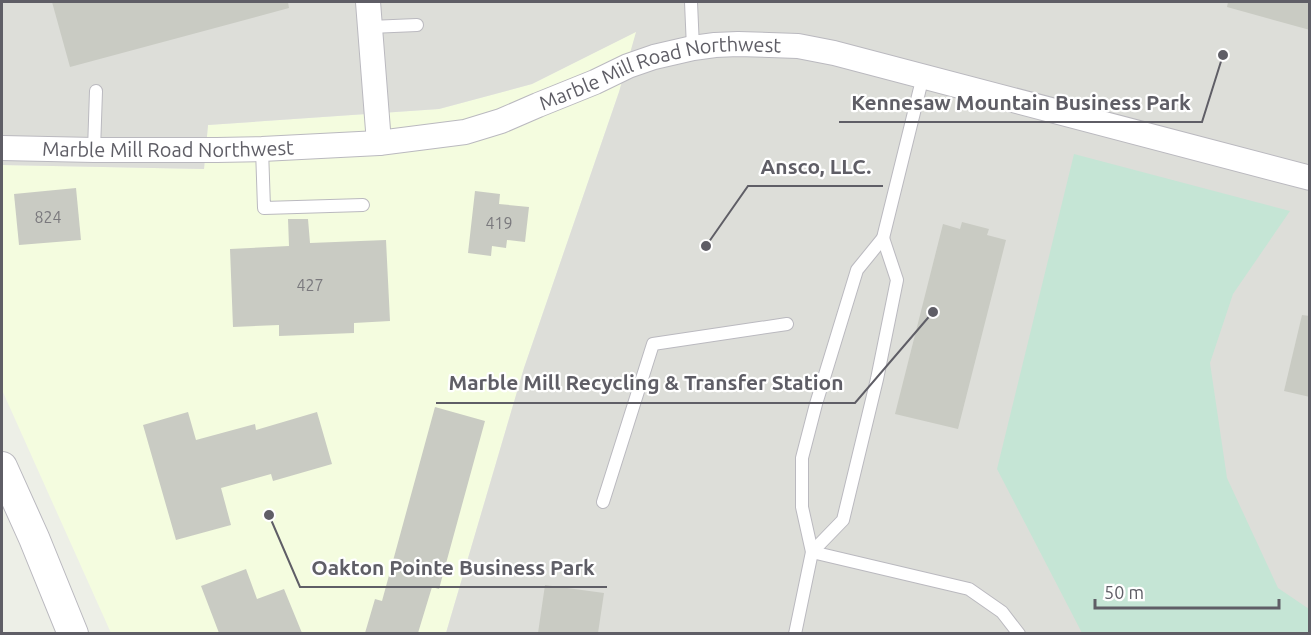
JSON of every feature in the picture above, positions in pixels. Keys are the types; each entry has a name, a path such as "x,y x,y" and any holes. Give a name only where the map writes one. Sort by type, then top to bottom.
{"street":[{"path":"368,2 379,143"},
{"name":"Marble Mill Road Northwest","path":"2,148 262,149 379,143 465,132 529,109 654,57 693,48 738,44 798,46 834,52 1310,178"},
{"path":"2,467 73,633"}],"lane":[{"path":"691,2 693,48"},
{"path":"370,27 417,25"},
{"path":"795,633 812,552 802,507 802,458 857,270 883,238 923,76"},
{"path":"94,150 96,91"},
{"path":"262,149 264,208 363,205"},
{"path":"812,552 843,520 877,380 897,280 883,238"},
{"path":"603,502 653,344 787,324"},
{"path":"812,552 969,589 1002,612 1019,633"}],"shaded area":[{"path":"2,2 1309,2 1309,633 446,633 524,368 619,92 636,32 532,84 439,109 208,125 204,169 2,165"},
{"path":"637,31 619,92 524,368 446,633 111,633 2,390 2,165 204,169 208,125 439,109 532,84"},
{"path":"1074,154 1290,211 1233,294 1210,363 1227,478 1278,588 1309,609 1309,633 1082,633 997,469"}],"building":[{"path":"52,2 288,2 289,8 70,67"},
{"path":"1228,2 1310,2 1310,30 1227,7"},
{"path":"76,188 81,240 19,245 14,194"},
{"path":"475,191 500,194 499,204 529,207 525,242 507,240 506,248 492,246 491,256 468,253"},
{"path":"288,219 308,219 310,243 386,240 390,321 354,323 354,333 279,336 279,325 233,327 230,249 289,246"},
{"path":"962,222 989,229 987,235 1006,240 958,429 895,414 943,224 960,229"},
{"path":"1302,315 1310,316 1310,397 1284,391"},
{"path":"435,407 485,421 439,589 432,587 418,633 365,633 375,599 382,601"},
{"path":"188,412 196,440 255,424 256,430 317,412 332,464 273,481 271,474 221,488 231,525 176,540 143,425"},
{"path":"246,569 257,599 284,589 302,633 219,633 201,586"},
{"path":"545,585 604,593 598,633 538,633"}],"place":[{"name":"Kennesaw Mountain Business Park","path":"1223,55"},
{"name":"Ansco, LLC.","path":"706,246"},
{"name":"Marble Mill Recycling & Transfer Station","path":"933,312"},
{"name":"Oakton Pointe Business Park","path":"269,515"}]}
